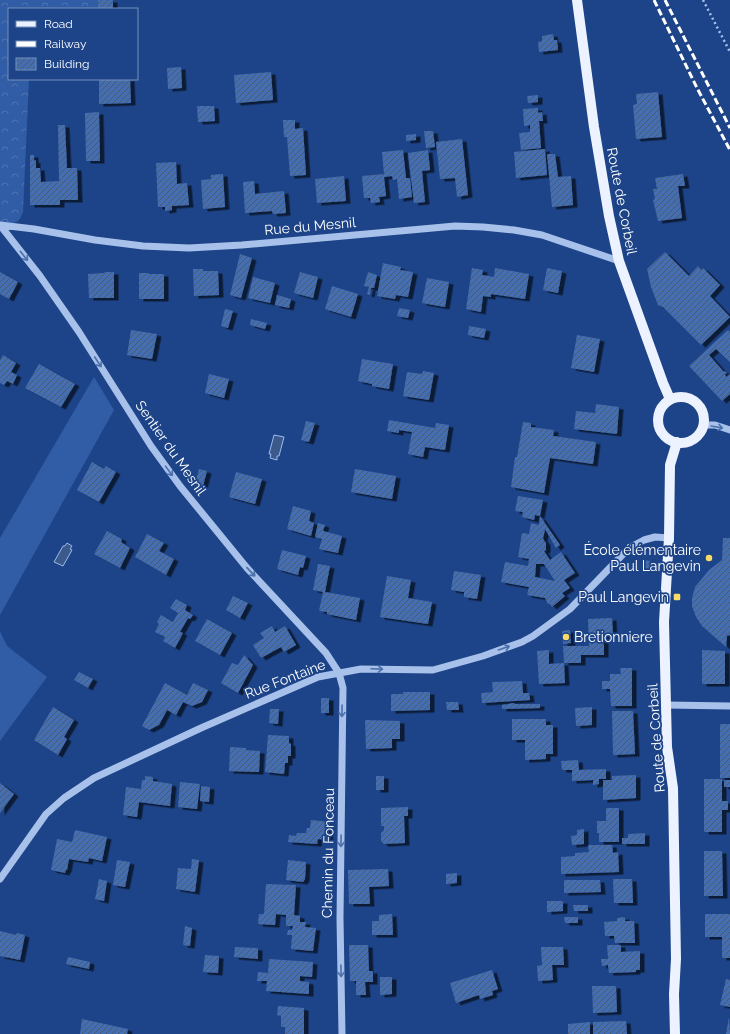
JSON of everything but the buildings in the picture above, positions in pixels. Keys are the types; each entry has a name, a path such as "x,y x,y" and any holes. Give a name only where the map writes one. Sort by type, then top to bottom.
{"main road":[{"name":"Route de Corbeil","path":"577,0 594,127 609,216 619,261 660,377 670,399"},
{"path":"685,397 698,404 702,410 703,425 696,437 684,442 677,442 664,436 660,430 658,416 660,409 670,399 685,397"},
{"name":"Route de Corbeil","path":"675,1034 674,994 676,959 673,788 667,747 664,622 669,538 670,464 677,442"}],"street":[{"name":"Rue du Mesnil","path":"0,225 143,246 188,248 249,244 422,228 455,226 483,227 542,235 619,261"},
{"name":"Sentier du Mesnil","path":"0,225 40,276 79,332 151,446 180,486 247,568 326,653 339,673"},
{"path":"703,425 715,426 730,430"},
{"name":"Rue Fontaine","path":"0,879 46,814 64,798 94,778 208,725 318,677 361,669 433,670 482,656 522,642 533,636 570,609 629,548 644,540 655,537 669,538"},
{"name":"Chemin du Fonceau","path":"339,673 343,688 340,918 342,1034"},
{"path":"666,705 730,706"}],"path":[{"path":"707,0 703,1 730,52"}],"green space":[{"path":"0,0 99,0 99,8 8,8 8,80 29,80 23,212 17,222 0,223"},
{"path":"94,377 114,410 0,615 0,538"},
{"path":"0,631 7,646 47,677 0,741"}],"shaded area":[{"path":"274,435 284,437 277,460 270,458 271,454 269,454"},
{"path":"67,543 72,546 70,549 72,550 63,566 54,562 63,546"}],"railway":[{"path":"654,0 697,88 730,150"},
{"path":"665,0 730,128"}],"place":[{"name":"École élémentaire Paul Langevin","path":"709,558"},
{"name":"Paul Langevin","path":"677,597"},
{"name":"Bretionniere","path":"566,637"}]}
